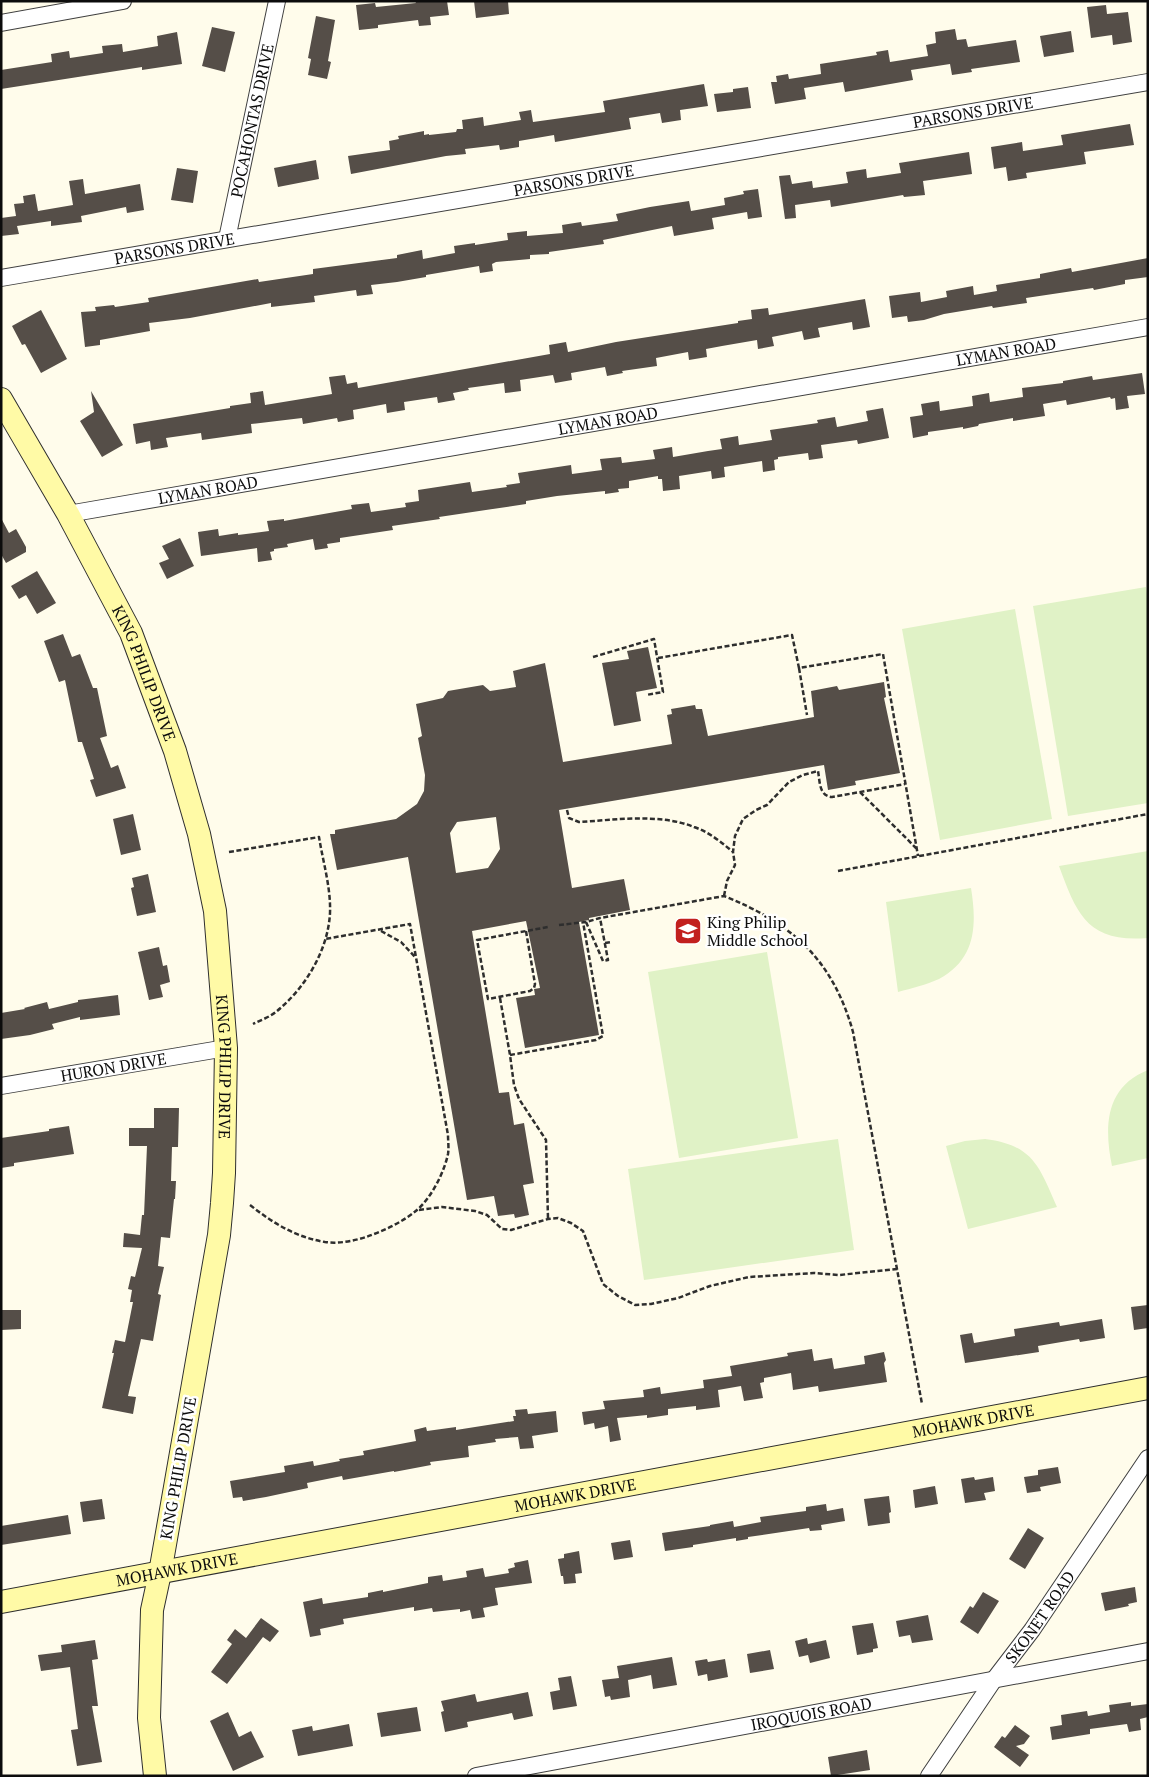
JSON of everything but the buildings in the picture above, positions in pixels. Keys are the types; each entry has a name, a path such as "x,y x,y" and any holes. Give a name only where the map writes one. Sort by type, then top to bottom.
{"street":[{"path":"1,23 123,1"},
{"name":"POCAHONTAS DRIVE","path":"227,239 277,1"},
{"name":"PARSONS DRIVE","path":"1,278 1148,82"},
{"name":"LYMAN ROAD","path":"68,514 1148,327"},
{"name":"KING PHILIP DRIVE","path":"1,399 68,514 131,634 176,751 199,834 215,911 226,1048 224,1173 219,1235 160,1574 152,1610 149,1718 155,1776"},
{"name":"HURON DRIVE","path":"1,1086 226,1048"},
{"name":"MOHAWK DRIVE","path":"1,1602 160,1574 1148,1388"},
{"name":"SKONET ROAD","path":"929,1776 993,1681 1032,1630 1148,1458"},
{"name":"IROQUOIS ROAD","path":"476,1776 1148,1651"}],"path":[{"path":"658,658 792,635 807,715"},
{"path":"593,657 654,640 663,692 646,695"},
{"path":"799,668 883,654 918,856"},
{"path":"724,896 727,881 735,865 733,852 735,836 744,819 756,810 768,805 789,782 818,772 821,791 828,797 905,784"},
{"path":"860,792 917,849"},
{"path":"567,810 569,818 578,822 645,819 676,822 693,826 711,835 733,852"},
{"path":"838,871 1148,814"},
{"path":"229,852 319,837 328,890 330,913 325,939 317,961 306,980 290,999 275,1013 253,1024"},
{"path":"559,925 585,922 724,896 741,902 786,928 806,946 823,966 837,989 847,1011 853,1032 922,1404"},
{"path":"585,922 602,961 608,960 600,918"},
{"path":"510,1055 602,1038 585,922"},
{"path":"250,1205 274,1224 302,1237 326,1242 350,1241 380,1232 417,1210 429,1196 442,1174 448,1154 448,1135 410,924 325,939"},
{"path":"526,931 534,988 530,991 488,999 478,940 526,931 548,927"},
{"path":"380,930 401,942 416,958"},
{"path":"605,943 611,942"},
{"path":"499,997 514,1086 519,1099 546,1140 548,1218"},
{"path":"417,1210 442,1207 474,1211 487,1215 502,1229 511,1230 548,1218 558,1218 571,1223 583,1231 603,1284 618,1296 635,1305 651,1304 678,1298 710,1286 749,1277 814,1273 839,1275 898,1269"}],"green space":[{"path":"1146,587 1148,599 1148,803 1068,816 1033,606"},
{"path":"1015,609 1052,819 940,840 902,629"},
{"path":"1148,851 1148,938 1111,936 1098,930 1079,912 1059,866"},
{"path":"971,888 974,915 973,928 967,951 960,962 939,979 898,992 886,902"},
{"path":"767,952 798,1138 679,1158 648,972"},
{"path":"1148,1070 1148,1158 1112,1166 1108,1137 1111,1110 1123,1087 1134,1077"},
{"path":"838,1139 854,1250 644,1280 628,1169"},
{"path":"985,1139 1014,1146 1024,1152 1039,1169 1057,1207 968,1229 946,1146 965,1141"}],"place":[{"name":"King Philip Middle School","path":"688,931"}]}
